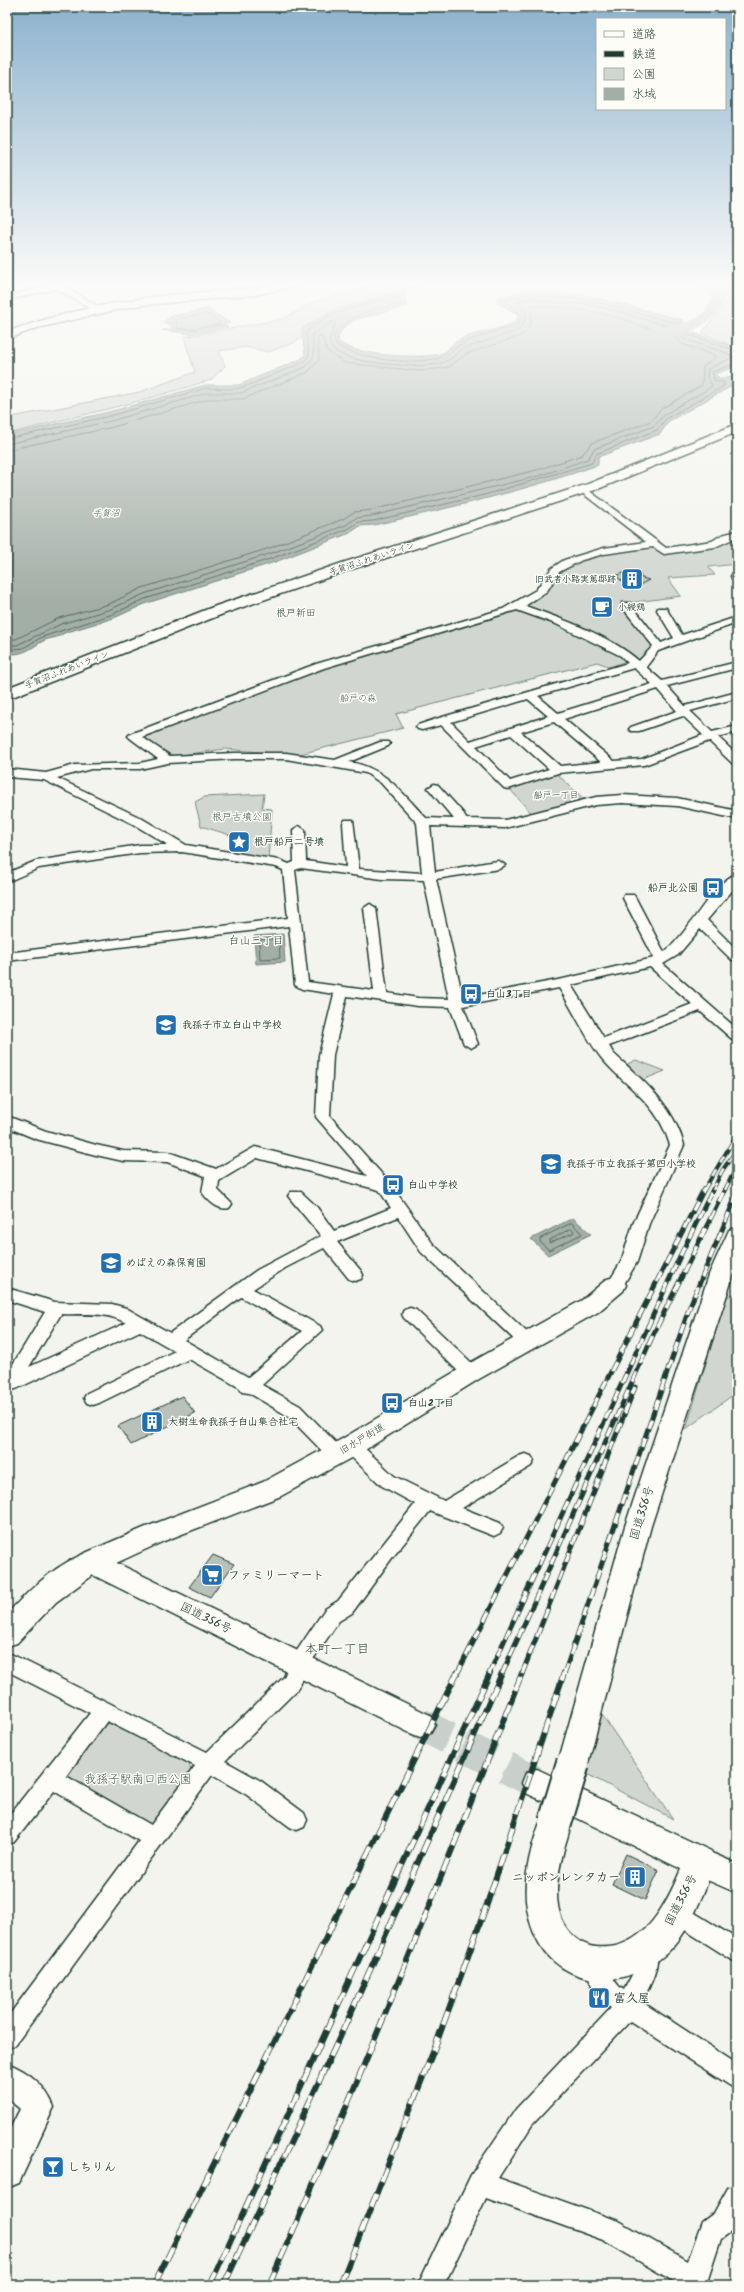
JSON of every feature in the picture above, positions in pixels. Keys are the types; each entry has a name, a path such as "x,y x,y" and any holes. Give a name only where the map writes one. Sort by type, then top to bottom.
{"highway":[{"name":"国道356号","path":"537,1783 700,1862 677,1913 664,1934 637,1957 620,1963 599,1965 584,1961 569,1954 552,1934 546,1920 543,1908 542,1884 555,1823 573,1763 613,1612 638,1526 729,1274 737,1236"},
{"name":"国道356号","path":"92,1562 420,1724"},
{"path":"7,1634 46,1591 65,1577 92,1562"}],"street":[{"name":"手賀沼ふれあいライン","path":"7,694 238,604 347,567 495,521 584,490 662,461 737,428"},
{"path":"584,490 664,551 673,551 715,544 725,537 737,534"},
{"path":"168,760 134,736 320,666 507,611 533,598 545,587 553,572 562,565 614,550 653,544"},
{"path":"626,605 659,647"},
{"path":"516,606 593,637 624,654 660,686 708,736 724,748 737,762"},
{"path":"662,610 680,640"},
{"path":"422,727 530,695 638,666 654,649 737,620"},
{"path":"468,745 660,686 737,665"},
{"path":"530,695 612,765"},
{"path":"635,729 683,711 737,695"},
{"path":"443,720 508,784 557,770 644,762 708,736 737,729"},
{"path":"513,731 557,770"},
{"path":"336,763 384,744"},
{"path":"47,777 83,767 140,766 168,760 259,755 286,756 336,763 360,768 376,774 385,781 423,822 429,876 438,910 456,1003 471,1044"},
{"path":"7,773 47,777 137,822 182,848"},
{"path":"434,788 460,817 460,823"},
{"path":"423,822 505,824 596,801 622,799 677,802 737,815"},
{"path":"349,823 353,871"},
{"path":"298,830 294,866 290,872 302,985 418,1002 456,1003 563,983 658,961 675,951 718,895 737,878"},
{"path":"7,878 36,865 140,849 182,848 294,866 397,876 454,874 499,865"},
{"path":"629,898 658,961 702,1005 737,1036"},
{"path":"370,908 381,996"},
{"path":"698,920 737,957"},
{"path":"7,957 296,921"},
{"path":"563,983 608,1056 657,1103 673,1131 677,1145 641,1224 629,1262 615,1284"},
{"path":"341,991 326,1055 323,1117 384,1186 427,1248 527,1342"},
{"path":"600,1045 702,1005"},
{"path":"7,1121 41,1135 96,1150 123,1156 168,1157 217,1175"},
{"path":"224,1204 210,1192 212,1178 255,1152 384,1186"},
{"path":"296,1196 310,1210 355,1275"},
{"path":"170,1342 240,1289 292,1257 329,1239 400,1210"},
{"name":"旧水戸街道","path":"92,1562 155,1534 272,1489 344,1450 471,1373 590,1306 615,1284"},
{"path":"240,1289 314,1330 248,1387"},
{"path":"7,1294 26,1301 56,1308 108,1308 140,1324 248,1387 294,1411 344,1450 388,1481 444,1510 494,1528"},
{"path":"9,1385 56,1308"},
{"path":"410,1314 471,1373"},
{"path":"9,1385 140,1324"},
{"path":"93,1398 188,1352"},
{"path":"444,1510 526,1461"},
{"path":"7,2037 209,1763 292,1682 299,1664 332,1615 345,1607 385,1553 427,1502"},
{"path":"7,1661 209,1763 254,1788 297,1820"},
{"path":"7,1835 104,1710"},
{"path":"51,1778 154,1838"},
{"path":"700,1862 737,1879"},
{"path":"677,1913 737,1952"},
{"path":"432,2285 480,2184 524,2117 628,2007 645,1972 646,1950"},
{"path":"599,1965 600,1978 610,1994 737,2078"},
{"path":"7,2079 28,2094 38,2107 7,2171"},
{"path":"480,2184 608,2230 694,2282 711,2230 723,2222 737,2197"}],"green space":[{"path":"148,389 181,389 143,400 7,434 7,418 140,392"},
{"path":"737,537 737,564 708,567 715,575 668,578 681,596 621,604 653,647 637,661 628,653 524,605 560,573 582,561 614,552 650,546 665,553"},
{"name":"船戸の森","path":"516,608 559,623 621,655 626,661 610,667 597,662 396,714 403,728 296,755 225,749 174,756 141,738 318,669"},
{"path":"557,774 586,801 533,815 507,786"},
{"name":"根戸古墳公園","path":"264,794 262,808 272,809 268,859 233,853 230,835 201,826 195,802 204,797"},
{"path":"636,1060 665,1071 640,1081 623,1066"},
{"path":"737,1293 737,1392 686,1429 726,1297"},
{"path":"598,1709 673,1819 583,1772"},
{"name":"我孫子駅南口西公園","path":"109,1723 189,1763 191,1772 153,1824 143,1825 66,1781 66,1774 102,1726"}],"water":[{"name":"手賀沼","path":"191,389 726,389 669,421 660,434 598,457 598,465 542,483 486,498 374,525 360,526 350,533 275,562 147,603 114,618 43,641 18,654 7,654 7,435 109,412"},
{"path":"283,934 285,962 256,964 254,936"},
{"path":"573,1218 591,1234 548,1255 531,1239"}],"building":[{"name":"旧武者小路実篤邸跡","path":"630,570 641,575 639,577 649,580 632,589 616,576"},
{"name":"大樹生命我孫子白山集合社宅","path":"182,1396 195,1413 131,1445 118,1426"},
{"name":"ファミリーマート","path":"213,1555 234,1564 210,1597 189,1587"},
{"name":"ニッポンレンタカー","path":"626,1854 659,1870 645,1900 612,1884"}],"tunnel":[{"path":"420,1724 537,1783"}],"railway":[{"path":"704,1190 737,1134"},
{"path":"713,1190 722,1171 737,1149"},
{"path":"725,1190 737,1165"},
{"path":"457,1674 704,1189"},
{"path":"489,1674 681,1254 713,1189"},
{"path":"502,1674 653,1335 725,1189"},
{"path":"564,1674 690,1306 737,1194"},
{"path":"522,1674 635,1387"},
{"path":"154,2285 457,1673"},
{"path":"210,2285 490,1673"},
{"path":"224,2285 350,2015 502,1673"},
{"path":"269,2285 399,1980 522,1673"},
{"path":"340,2285 435,2047 487,1904 564,1673"}],"place":[{"name":"旧武者小路実篤邸跡","path":"632,579"},
{"name":"小綬鶏","path":"602,607"},
{"name":"根戸船戸二号墳","path":"239,842"},
{"name":"船戸北公園","path":"713,888"},
{"name":"白山3丁目","path":"471,994"},
{"name":"我孫子市立白山中学校","path":"166,1025"},
{"name":"我孫子市立我孫子第四小学校","path":"551,1164"},
{"name":"白山中学校","path":"393,1185"},
{"name":"めばえの森保育園","path":"111,1263"},
{"name":"白山2丁目","path":"392,1403"},
{"name":"大樹生命我孫子白山集合社宅","path":"152,1422"},
{"name":"ファミリーマート","path":"212,1575"},
{"name":"ニッポンレンタカー","path":"635,1877"},
{"name":"富久屋","path":"599,1998"},
{"name":"しちりん","path":"53,2167"}],"district":[{"name":"根戸新田","path":"296,613"},
{"name":"船戸一丁目","path":"556,795"},
{"name":"白山三丁目","path":"256,941"},
{"name":"本町一丁目","path":"337,1649"}]}
